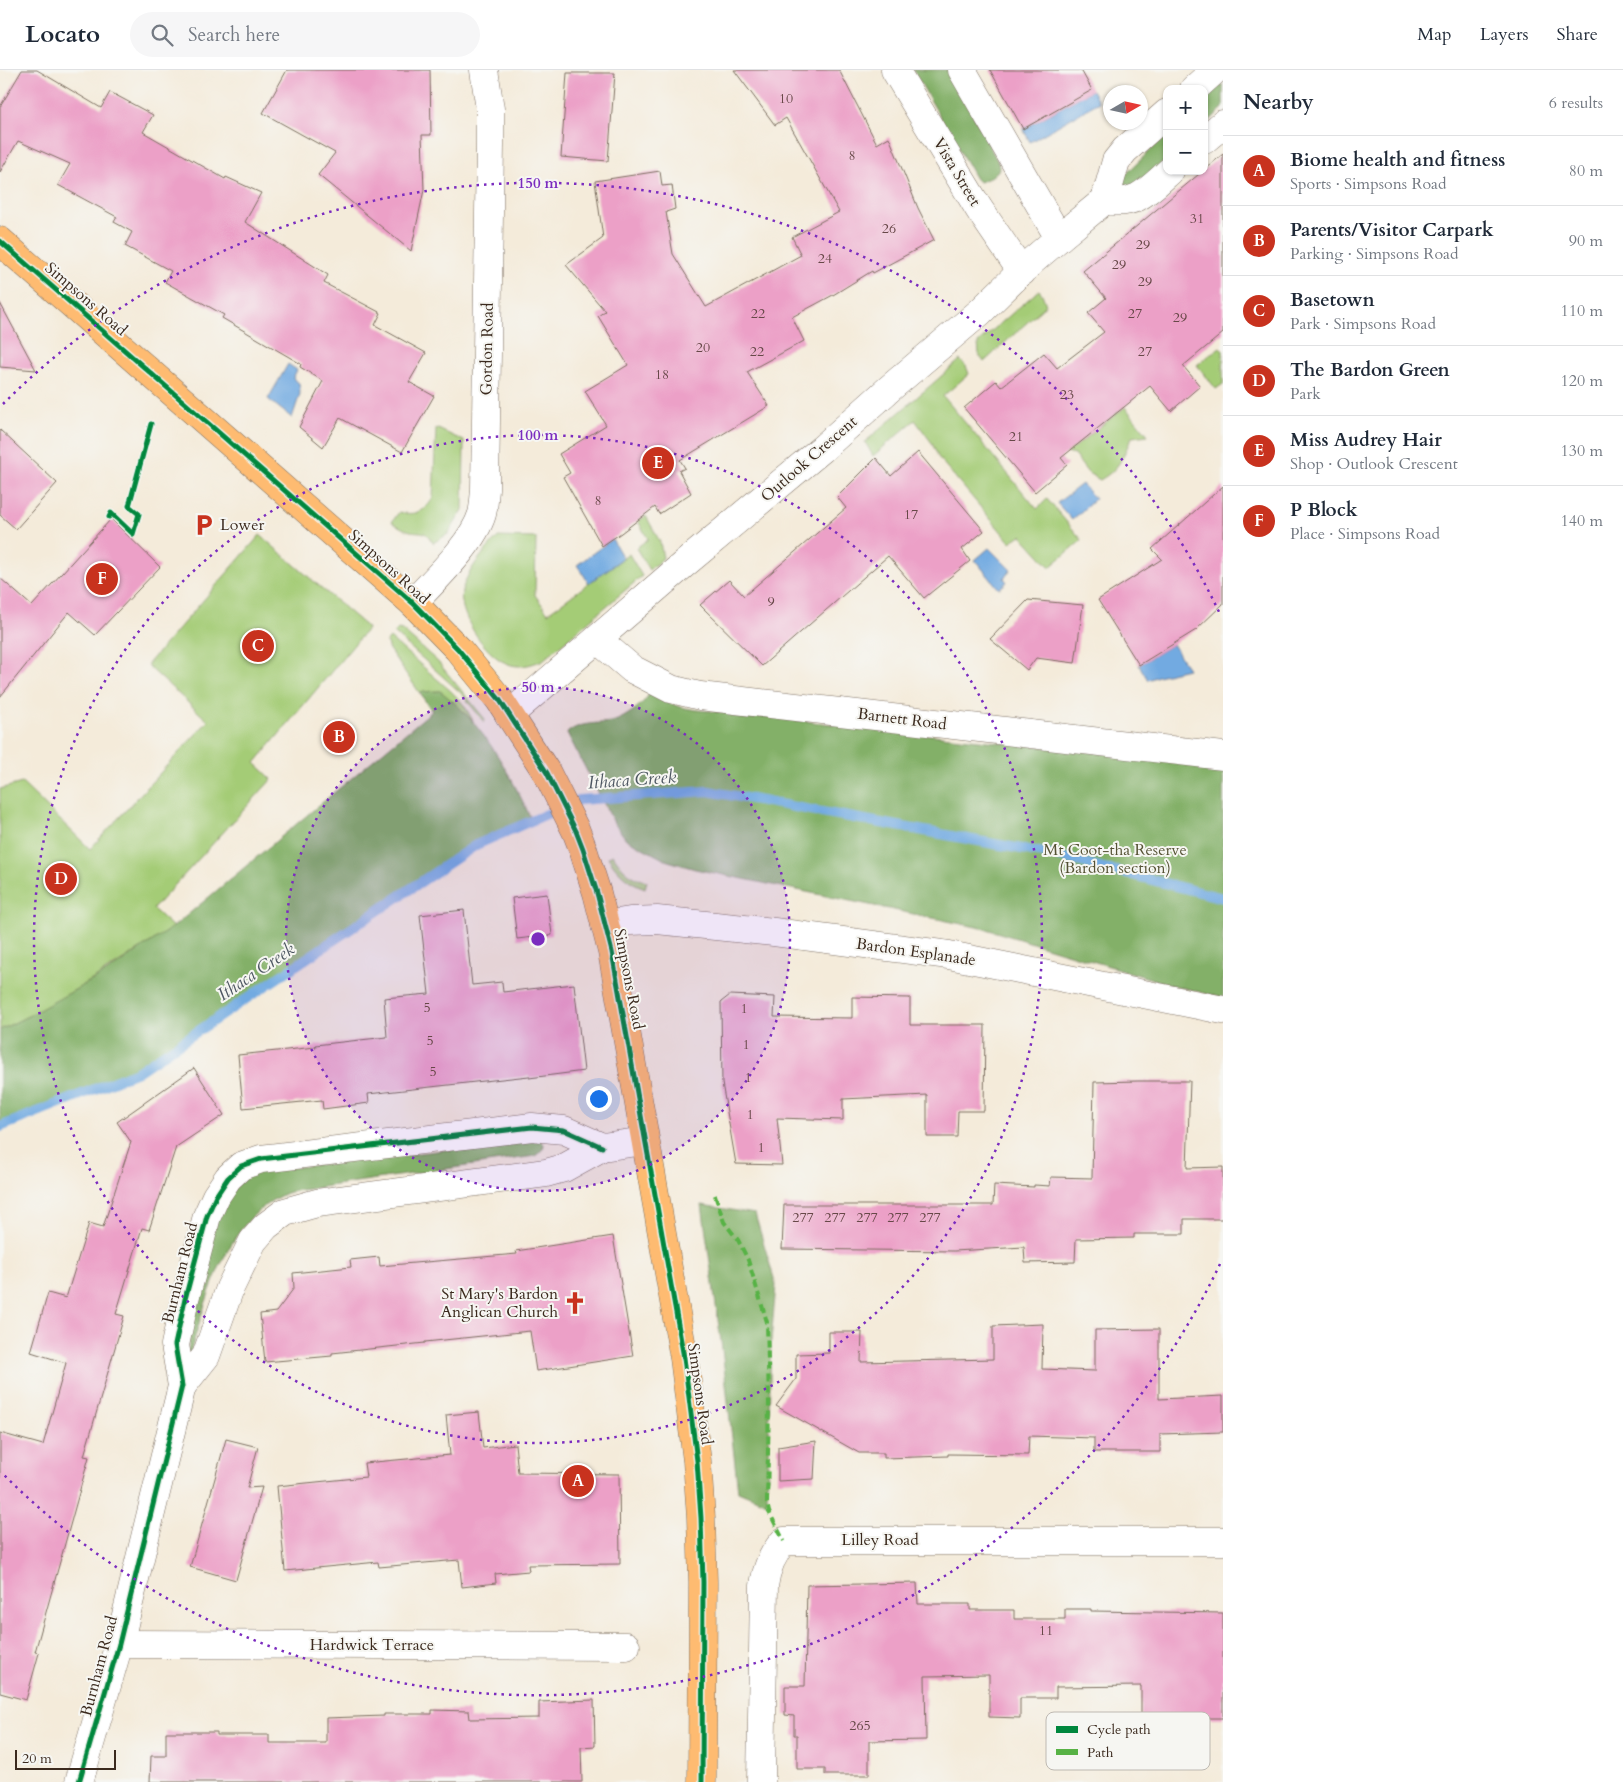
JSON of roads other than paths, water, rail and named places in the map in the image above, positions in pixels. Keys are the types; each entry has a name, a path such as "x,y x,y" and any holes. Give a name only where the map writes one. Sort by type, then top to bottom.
{"main road":[{"name":"Simpsons Road","path":"0,241 413,604 458,649 510,715 548,773 576,831 589,866 606,925 618,983 684,1358 697,1461 701,1518 703,1582 702,1782"}],"street":[{"name":"Gordon Road","path":"413,604 468,540 477,526 484,508 490,144 490,109 484,70"},
{"name":"Vista Street","path":"895,70 979,209 1022,272"},
{"path":"962,70 1059,238"},
{"path":"1198,85 1215,70"},
{"path":"1163,117 1125,150 1116,161 1106,200 1117,203 1128,202 1150,189 1166,175"},
{"path":"1208,137 1223,124"},
{"name":"Outlook Crescent","path":"510,715 822,449 980,312 1059,238 1106,200"},
{"name":"Barnett Road","path":"598,640 632,669 672,688 700,696 1223,756"},
{"name":"Bardon Esplanade","path":"606,925 630,921 657,920 774,932 949,955 1223,1010"},
{"name":"Burnham Road","path":"79,1782 119,1644 182,1386 175,1345 185,1299 204,1225 211,1204 221,1186 241,1166 260,1159 532,1127 564,1130 602,1147"},
{"name":"Burnham Road","path":"182,1386 206,1356 230,1288 253,1241 266,1226 285,1212 317,1203 546,1173 564,1168 602,1147 645,1141"},
{"name":"Lilley Road","path":"761,1782 764,1586 767,1570 784,1541 1223,1541"},
{"name":"Hardwick Terrace","path":"119,1644 626,1646"}],"water":[{"path":"1092,90 1099,102 1030,142 1023,129"},
{"path":"288,364 297,370 293,378 299,383 300,394 292,418 268,399"},
{"path":"1082,484 1095,499 1072,520 1057,503"},
{"path":"612,539 623,558 589,583 577,565"},
{"path":"989,548 1011,570 1004,578 1007,582 999,589 975,560"},
{"path":"1173,644 1188,669 1148,680 1139,665"}],"waterway":[{"name":"Ithaca Creek","path":"0,1127 137,1072 476,845 579,800 708,791 1049,854 1223,898"}],"place":[{"name":"Miss Audrey Hair","path":"658,463"},
{"name":"Lower","path":"204,525"},
{"name":"P Block","path":"102,579"},
{"name":"Basetown","path":"258,646"},
{"name":"Parents/Visitor Carpark","path":"339,737"},
{"name":"The Bardon Green","path":"61,879"},
{"name":"St Mary's Bardon Anglican Church","path":"575,1303"},
{"name":"Biome health and fitness","path":"578,1481"}],"park label":[{"name":"Mt Coot-tha Reserve (Bardon section)","path":"1115,859"}]}
